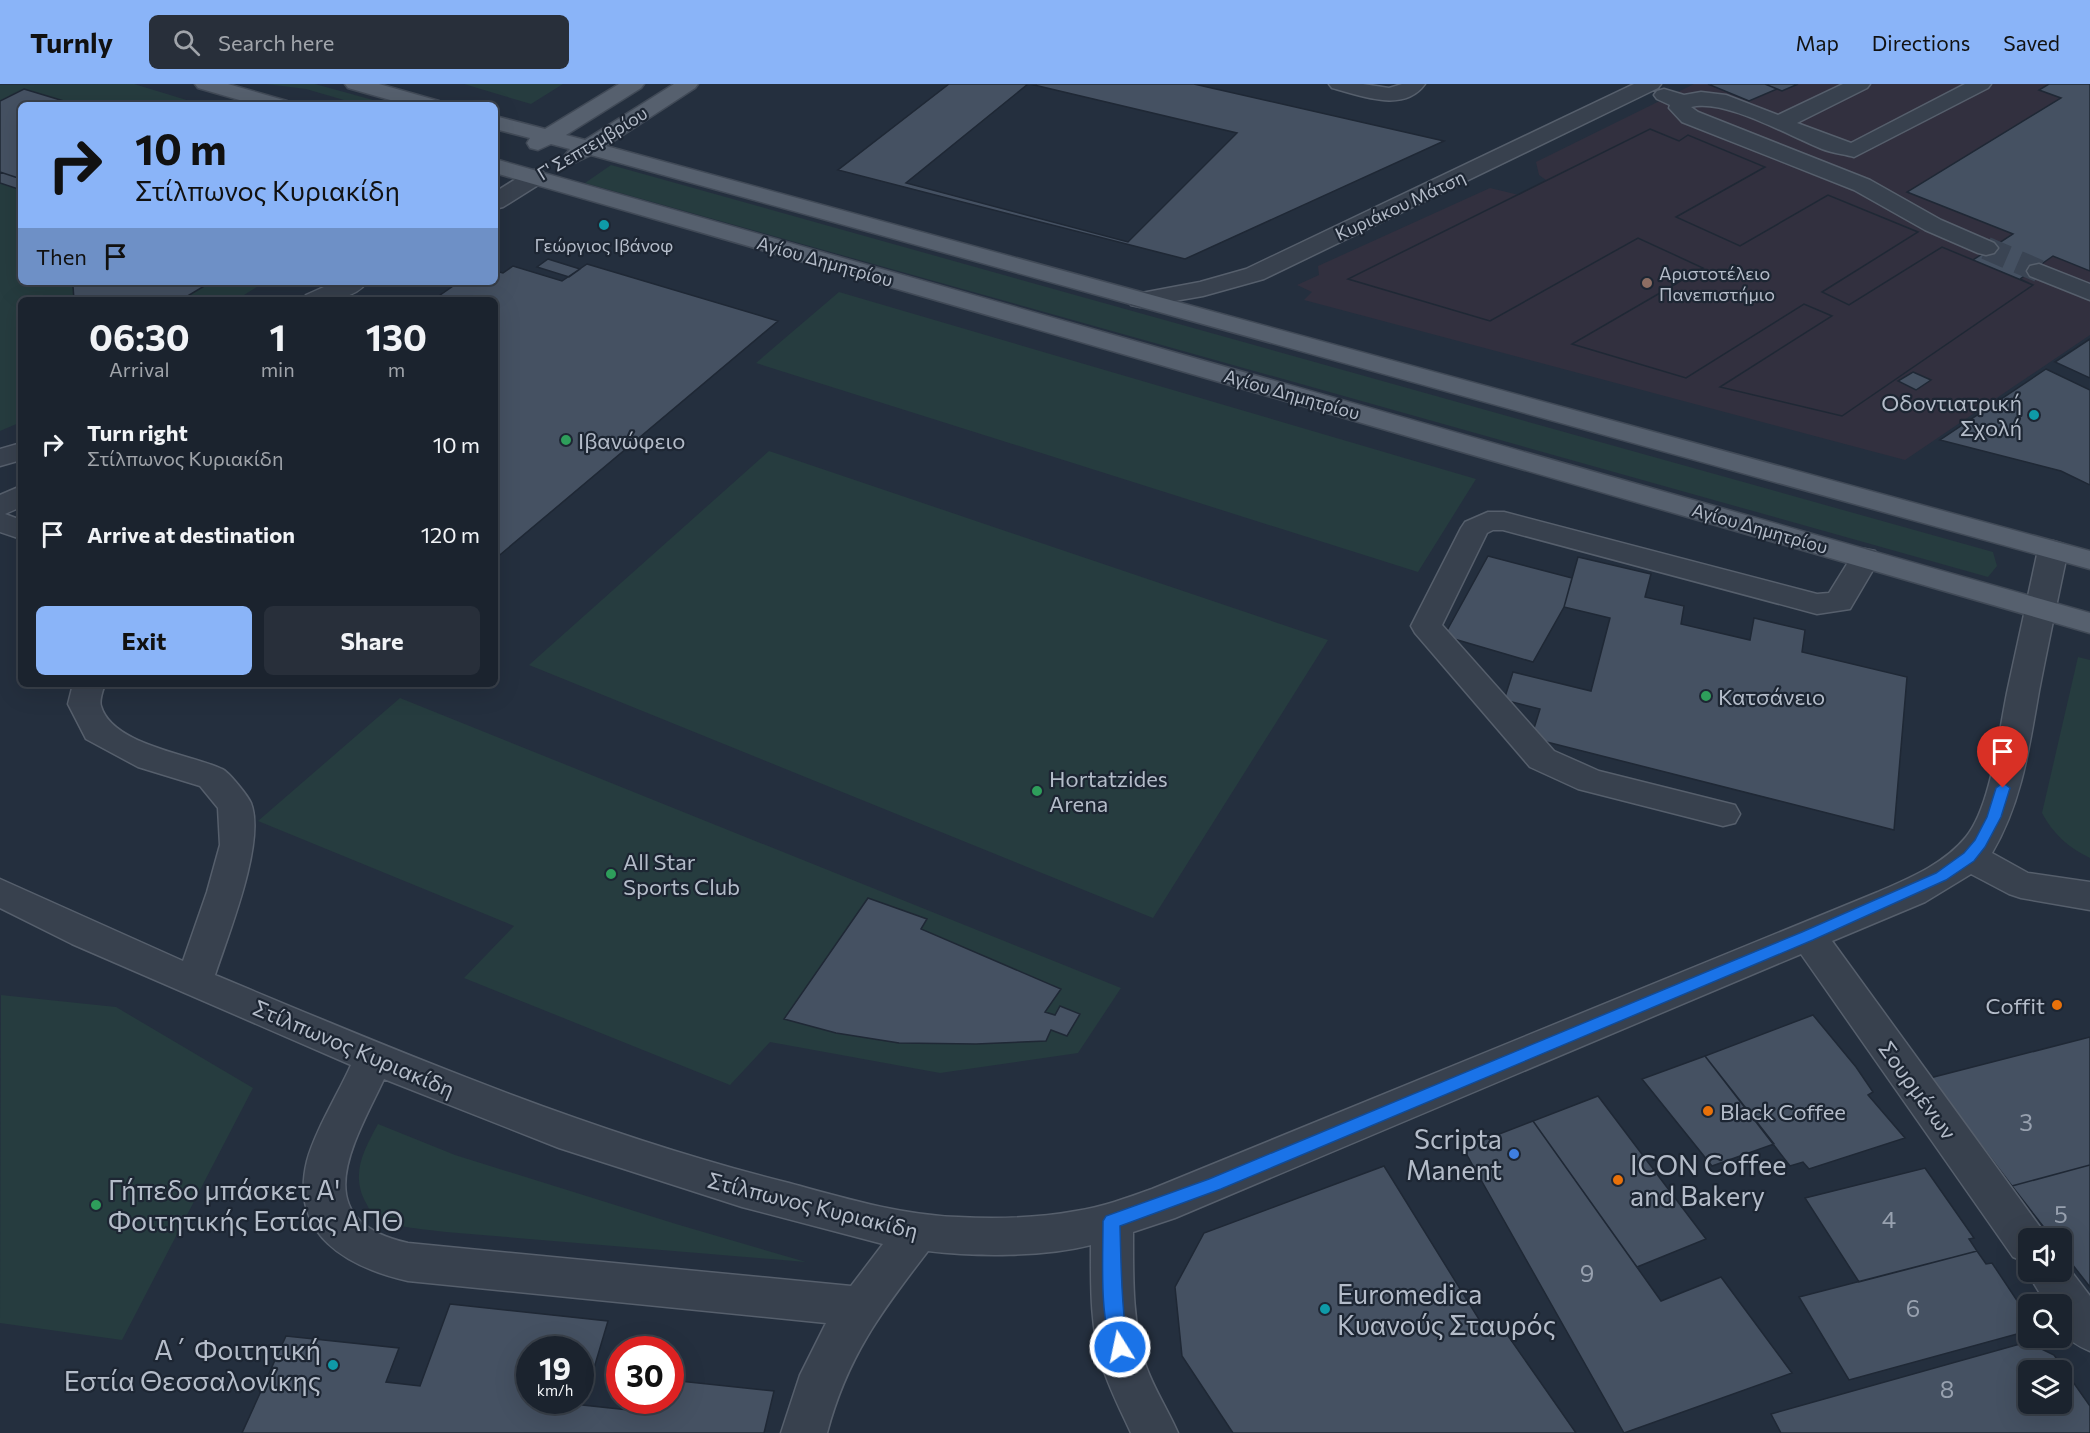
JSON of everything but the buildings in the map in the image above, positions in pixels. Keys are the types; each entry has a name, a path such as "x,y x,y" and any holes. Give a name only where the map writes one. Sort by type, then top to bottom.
{"main road":[{"path":"205,84 269,102"},
{"path":"355,84 421,102"},
{"name":"Γ' Σεπτεμβρίου","path":"498,167 634,84"},
{"name":"Γ' Σεπτεμβρίου","path":"535,177 588,148 688,84"},
{"path":"498,123 2090,560"},
{"name":"Αγίου Δημητρίου","path":"498,168 2090,623"}],"street":[{"path":"1339,84 1388,95 1400,95 1409,91 1415,84"},
{"path":"1779,123 1860,84"},
{"path":"1648,86 1682,102 1701,98 1721,100 1832,145 1854,150 1981,84"},
{"name":"Κυριάκου Μάτση","path":"1140,300 1203,289 1255,274 1648,86"},
{"path":"1682,102 1679,106 1681,110 1700,121 1862,185 1933,225 1986,248"},
{"name":"Γ' Σεπτεμβρίου","path":"498,200 535,177"},
{"path":"2039,271 2090,293"},
{"path":"315,297 325,285"},
{"path":"320,297 348,285"},
{"path":"0,458 18,452"},
{"path":"0,507 18,497"},
{"path":"1723,814 1590,781 1542,759 1426,626 1475,528 1488,521 1504,521 1817,604 1839,602 1865,558"},
{"path":"0,522 18,529"},
{"name":"Στίλπωνος Κυριακίδη","path":"0,892 85,934 374,1058 559,1131 660,1165 892,1228 956,1236 995,1236 1076,1230 1112,1221 1215,1184 1808,936 1932,881 1969,857 1988,831 2003,788 2053,550"},
{"path":"88,687 84,704 97,731 150,759 212,778 235,805 237,845 225,892 194,982"},
{"path":"1969,857 2021,885 2090,896"},
{"name":"Σουρμένων","path":"1808,936 2018,1230"},
{"path":"374,1058 330,1151 324,1194 329,1212 338,1227 356,1243 376,1255 408,1262 859,1307"},
{"path":"1112,1221 1112,1281 1116,1328 1125,1365 1155,1433"},
{"path":"804,1433 823,1371 836,1345 859,1307 918,1232"},
{"path":"2055,1282 2090,1331"}],"shaded area":[{"path":"1694,84 2090,84 2090,335 1905,460 1304,300 1312,292 1297,285 1319,275 1318,266 1490,188 1519,195 1546,180 1539,175 1536,162"}],"green space":[{"path":"134,84 193,102 18,102 18,285 260,285 241,297 18,297 18,423 0,431 0,85"},
{"path":"266,84 315,84 380,102 351,102 306,89"},
{"path":"464,84 563,84 531,104"},
{"path":"611,165 1993,552 1997,566 1988,577 585,183"},
{"path":"839,292 1476,479 1418,572 756,363"},
{"name":"Hortatzides Arena","path":"769,451 1328,640 1153,918 529,665"},
{"path":"2078,657 2090,660 2090,858 2062,840 2042,813"},
{"name":"All Star Sports Club","path":"400,698 1121,988 1078,1053 940,1073 770,1042 730,1085 464,978 514,926 258,821"},
{"name":"Γήπεδο μπάσκετ Α' Φοιτητικής Εστίας ΑΠΘ","path":"1,995 116,1007 253,1088 122,1340 0,1323"},
{"path":"378,1124 455,1155 806,1262 446,1232 393,1224 375,1217 370,1211 359,1182 361,1162"}],"tunnel":[{"path":"1986,248 2039,271"}],"place":[{"name":"Γεώργιος Ιβάνοφ","path":"604,225"},
{"name":"Αριστοτέλειο Πανεπιστήμιο","path":"1647,283"},
{"name":"Οδοντιατρική Σχολή","path":"2034,415"},
{"name":"Ιβανώφειο","path":"566,440"},
{"name":"Κατσάνειο","path":"1706,696"},
{"name":"Hortatzides Arena","path":"1037,791"},
{"name":"All Star Sports Club","path":"611,874"},
{"name":"Coffit","path":"2057,1005"},
{"name":"Black Coffee","path":"1708,1111"},
{"name":"Scripta Manent","path":"1514,1154"},
{"name":"ICON Coffee and Bakery","path":"1618,1180"},
{"name":"Γήπεδο μπάσκετ Α' Φοιτητικής Εστίας ΑΠΘ","path":"96,1205"},
{"name":"Euromedica Κυανούς Σταυρός","path":"1325,1309"},
{"name":"Α΄ Φοιτητική Εστία Θεσσαλονίκης","path":"333,1365"}],"route":[{"path":"1120,1347 1112,1281 1112,1221 1215,1184 1808,936 1941,877 1969,857 1980,843 1994,817 2003,788"}]}
